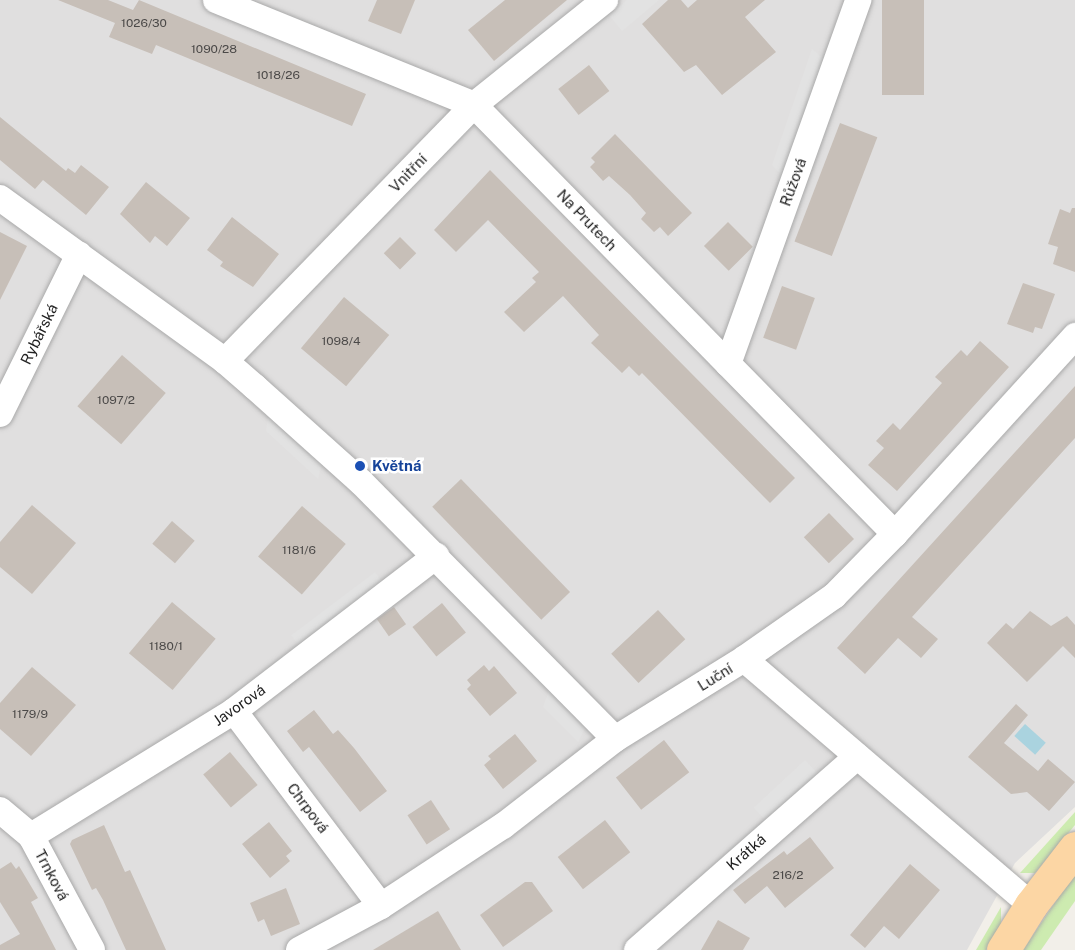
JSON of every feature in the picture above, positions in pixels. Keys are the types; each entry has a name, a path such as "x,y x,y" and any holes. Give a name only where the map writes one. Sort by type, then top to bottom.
{"main road":[{"path":"1003,950 1031,905 1075,848"}],"street":[{"name":"Na Prutech","path":"216,0 474,105 895,534"},
{"name":"Vnitřní","path":"225,361 474,105 604,0"},
{"name":"Růžová","path":"728,364 858,0"},
{"path":"0,198 225,361 361,482 615,739"},
{"name":"Rybářská","path":"0,414 79,254"},
{"name":"Luční","path":"299,950 381,906 503,826 615,739 744,659 834,596 895,534 1075,336"},
{"name":"Javorová","path":"31,836 234,711 436,556"},
{"path":"744,659 1031,905"},
{"name":"Chrpová","path":"234,711 381,906"},
{"name":"Krátká","path":"637,950 857,756"},
{"name":"Trnková","path":"0,810 31,836 92,950"}],"shaded area":[{"path":"0,0 1075,0 1075,807 1015,863 967,950 0,950"},
{"path":"627,0 659,0 622,31 609,15"},
{"path":"812,49 829,63 786,180 772,165"},
{"path":"269,412 322,462 318,479 266,431"},
{"path":"375,572 384,584 300,647 291,635"},
{"path":"549,691 585,728 578,742 543,707"},
{"path":"805,760 821,777 769,825 754,808"}],"green space":[{"path":"1075,812 1075,825 1035,873 1020,873"},
{"path":"1075,873 1075,901 1041,950 1023,950"},
{"path":"1001,907 1001,925 986,950 976,950"}],"water":[{"path":"1025,724 1046,743 1035,755 1014,736"}],"building":[{"path":"58,0 108,0 133,10 139,0 366,94 352,126 156,45 152,54 109,37 115,23"},
{"path":"377,0 415,0 401,34 368,21"},
{"path":"505,0 567,0 494,61 468,30"},
{"path":"668,0 681,0 688,8 697,0 765,0 745,17 776,52 722,95 696,65 684,72 642,24"},
{"path":"882,0 924,0 924,95 882,95"},
{"path":"589,65 609,91 579,115 558,89"},
{"path":"0,117 66,171 68,168 75,173 81,165 109,187 86,215 43,180 35,189 0,160"},
{"path":"840,123 877,137 832,256 794,242"},
{"path":"615,134 692,213 668,236 660,227 654,232 641,219 646,213 630,195 609,176 603,181 590,167 595,162 591,158"},
{"path":"490,170 795,478 770,503 642,373 639,376 629,366 622,373 591,343 599,335 563,296 524,332 504,312 536,282 532,278 539,272 488,220 456,252 434,230"},
{"path":"146,182 190,218 167,246 155,236 150,243 120,214"},
{"path":"1072,208 1075,208 1075,272 1053,264 1058,247 1048,244 1060,209 1070,213"},
{"path":"232,217 279,254 253,287 220,266 223,262 207,250"},
{"path":"728,222 753,247 729,271 704,246"},
{"path":"0,232 27,246 0,300"},
{"path":"400,237 416,253 400,270 384,253"},
{"path":"1023,283 1055,294 1042,329 1035,327 1033,333 1007,324"},
{"path":"782,286 815,298 796,350 763,338"},
{"path":"344,297 389,335 346,386 301,348"},
{"path":"980,341 1009,367 897,491 868,465 884,448 876,441 893,423 900,430 942,383 935,377 961,350 967,356"},
{"path":"122,355 166,393 121,444 77,406"},
{"path":"1075,386 1075,438 912,617 938,639 921,658 898,638 865,674 837,648"},
{"path":"461,479 570,592 541,620 432,507"},
{"path":"32,505 76,543 32,594 0,567 0,542"},
{"path":"302,506 346,544 302,595 258,557"},
{"path":"829,513 854,539 829,563 804,537"},
{"path":"172,521 195,541 175,563 152,544"},
{"path":"172,602 216,639 173,690 129,653"},
{"path":"442,603 466,633 436,656 412,627"},
{"path":"394,607 406,624 389,636 377,619"},
{"path":"658,610 685,639 638,683 611,654"},
{"path":"1030,611 1051,626 1067,616 1075,625 1075,658 1063,646 1027,682 987,643 1006,623 1013,629"},
{"path":"484,665 489,671 494,666 517,693 490,716 467,689 471,685 467,680"},
{"path":"32,667 76,705 31,756 0,729 0,703"},
{"path":"1016,704 1028,715 1004,743 1038,771 1048,759 1075,782 1049,811 1027,792 1011,794 968,757"},
{"path":"314,710 333,734 338,730 387,791 360,812 309,747 303,752 287,731"},
{"path":"515,734 537,761 503,789 484,765 491,759 488,756"},
{"path":"664,740 689,772 641,810 616,778"},
{"path":"230,752 258,785 231,807 203,774"},
{"path":"431,800 450,829 427,845 408,815"},
{"path":"605,820 630,852 583,889 558,857"},
{"path":"269,822 292,851 286,856 290,861 270,878 242,844"},
{"path":"104,825 125,872 130,870 166,950 126,950 103,900 96,888 92,890 70,844 72,840"},
{"path":"810,837 834,868 785,908 767,886 745,904 733,890 784,851 787,855"},
{"path":"11,862 16,869 19,866 38,898 31,902 56,950 0,950 0,945 20,934 0,902 0,869"},
{"path":"910,864 940,890 899,939 884,926 865,948 850,935"},
{"path":"525,882 532,882 553,911 503,947 480,915"},
{"path":"286,888 300,924 271,936 264,919 258,922 250,903"},
{"path":"438,911 461,950 373,950"},
{"path":"718,920 750,938 743,950 701,950"}],"place":[{"name":"Květná","path":"360,466"}]}
